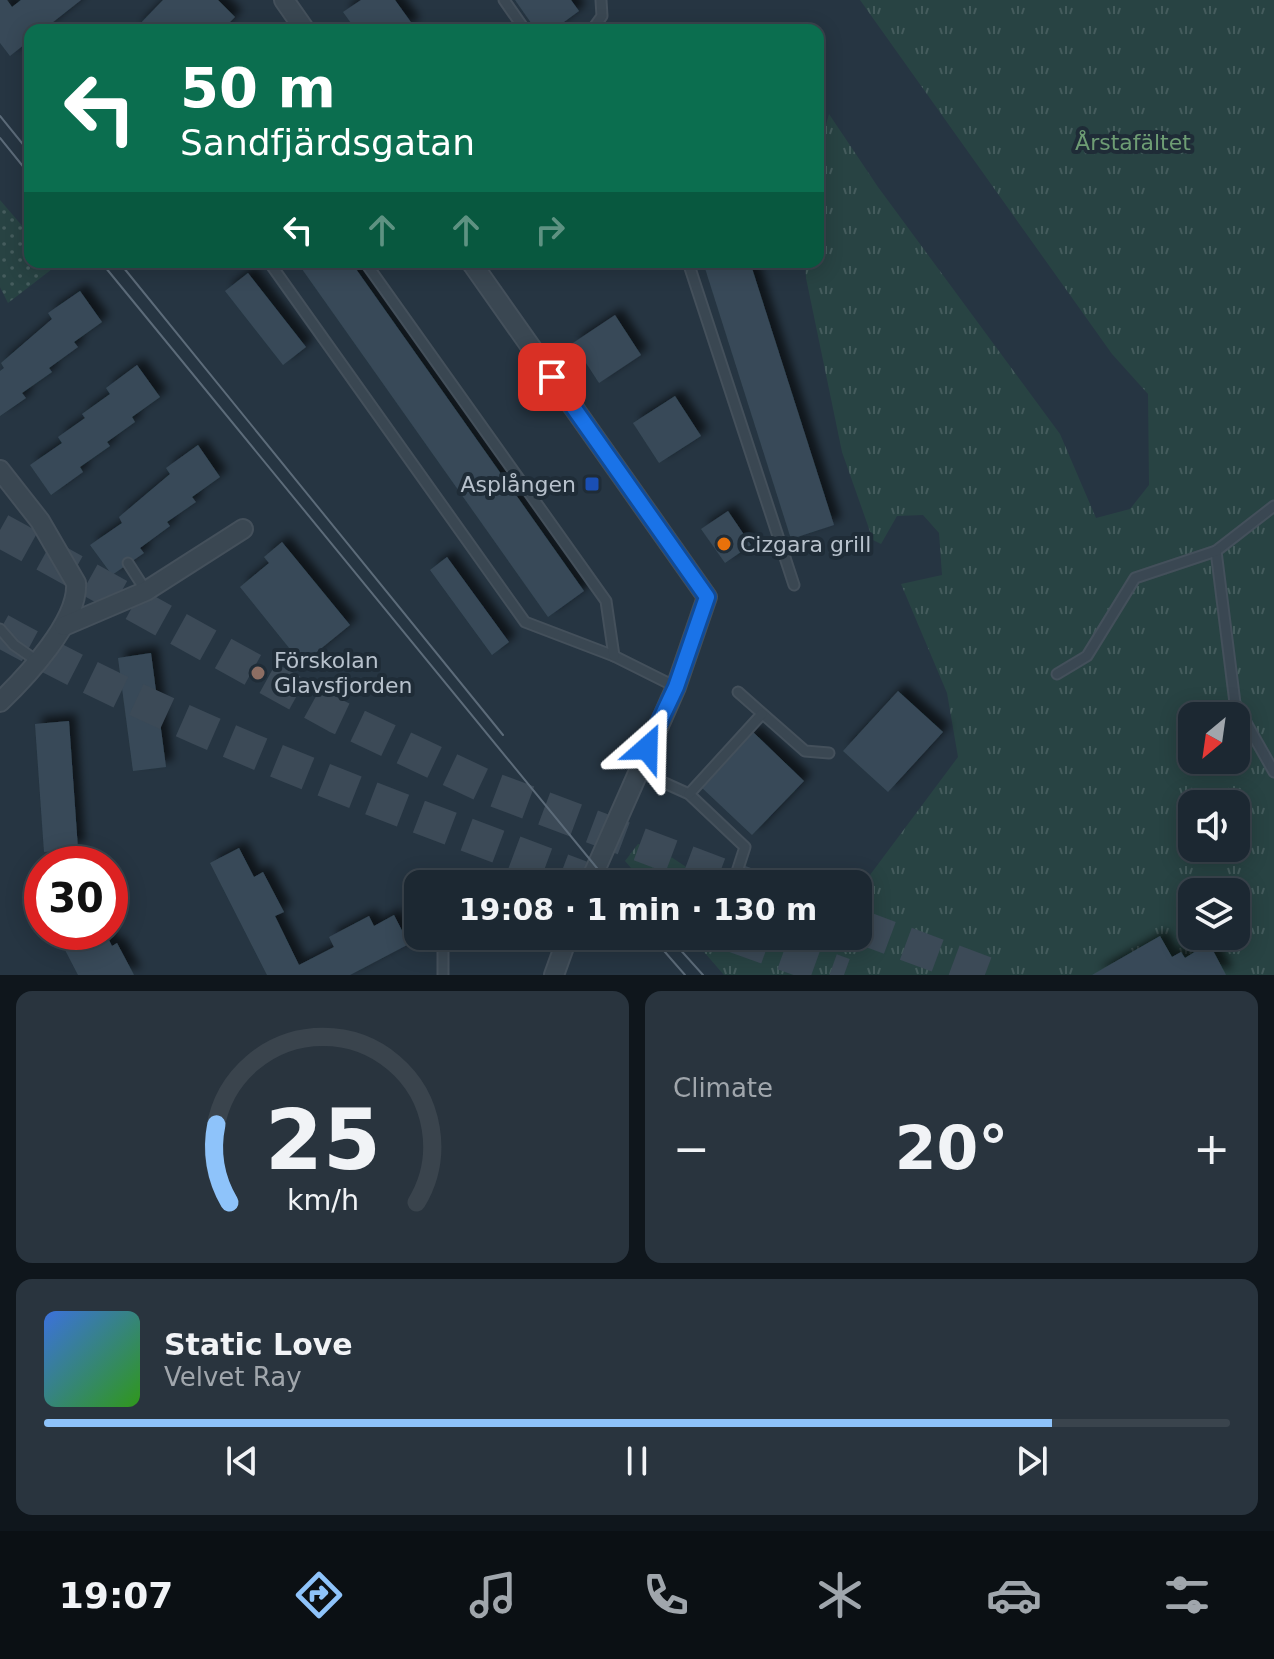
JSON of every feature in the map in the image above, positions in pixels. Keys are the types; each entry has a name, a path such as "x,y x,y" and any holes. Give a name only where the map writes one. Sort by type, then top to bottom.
{"street":[{"path":"284,0 301,24"},
{"path":"475,268 707,597 676,687 595,870"},
{"path":"0,470 40,521 76,583 77,593 64,626 0,702"},
{"path":"64,626 146,591 243,529"},
{"path":"554,975 563,950"}],"lane":[{"path":"504,0 521,24"},
{"path":"596,24 602,16 601,0"},
{"path":"273,268 525,622 614,656 676,687"},
{"path":"369,268 606,601 614,656"},
{"path":"690,268 794,585"},
{"path":"1057,674 1087,656 1135,578 1216,551 1274,506"},
{"path":"1216,551 1235,703 1274,772"},
{"path":"128,563 146,591"},
{"path":"0,629 14,645 37,661"},
{"path":"738,692 805,751 829,753"},
{"path":"689,794 762,714"},
{"path":"638,771 689,794 745,847 738,870"},
{"path":"443,950 443,975"}],"green space":[{"name":"Årstafältet","path":"860,0 1274,0 1274,975 724,975 702,950 872,950 872,872 958,757 947,693 901,584 942,575 939,533 923,515 897,516 881,544 873,540 842,452 806,278 805,268 824,268 824,132 829,114 878,187 1060,434 1096,518 1130,509 1149,485 1148,394 1112,354"},
{"path":"0,200 24,228 24,268 53,268 8,303 0,287"},
{"path":"638,844 659,849 691,870 633,870 625,861"}],"building":[{"path":"0,0 7,0 12,7 21,0 81,0 51,24 24,24 24,45 10,56 0,43"},
{"path":"163,0 218,0 235,17 228,24 140,24"},
{"path":"361,0 395,0 412,24 352,24 343,12"},
{"path":"515,0 571,0 579,11 561,24 532,24"},
{"path":"301,268 355,268 584,591 548,617"},
{"path":"705,268 752,268 834,525 791,539"},
{"path":"248,273 306,347 283,365 225,291"},
{"path":"80,291 102,322 74,342 78,347 49,368 52,372 22,393 26,398 0,416 0,371 4,368 1,363 52,319 48,313"},
{"path":"615,315 641,355 599,383 573,343"},
{"path":"137,365 160,397 132,417 135,422 107,442 110,446 80,467 83,472 51,495 30,465 62,443 58,437 85,418 82,414 110,394 106,388"},
{"path":"675,396 701,436 659,463 633,423"},
{"path":"198,445 220,477 192,497 196,502 167,522 170,526 140,548 144,553 112,575 90,545 122,523 119,517 170,474 166,468"},
{"path":"728,511 751,545 725,563 701,529"},
{"path":"282,542 350,625 302,664 240,587 269,563 264,557"},
{"path":"447,557 509,642 492,655 430,570"},
{"path":"151,653 166,767 133,771 118,658"},
{"path":"898,691 943,732 888,792 843,751"},
{"path":"69,721 78,846 44,846 35,724"},
{"path":"752,731 804,781 752,835 700,786"},
{"path":"239,848 254,877 263,872 284,912 275,916 299,965 334,947 329,937 369,916 374,926 394,915 404,934 404,947 350,975 267,975 210,863"},
{"path":"1160,936 1172,957 1181,952 1185,958 1198,950 1213,950 1226,975 1092,975"},
{"path":"65,950 121,950 134,975 78,975"}],"tunnel":[{"path":"0,530 336,716 487,787 708,870"},
{"path":"0,630 145,704 219,737 561,870"},
{"path":"872,931 990,975"},
{"path":"774,950 844,975"}],"tram line":[{"path":"0,116 24,146"},
{"path":"0,138 24,168"},
{"path":"106,268 599,870"},
{"path":"124,268 503,735"},
{"path":"663,950 685,975"},
{"path":"681,950 703,975"}],"place":[{"name":"Asplången","path":"592,484"},
{"name":"Cizgara grill","path":"724,544"},
{"name":"Förskolan Glavsfjorden","path":"258,673"}],"route":[{"path":"552,377 707,597 676,687 647,748"}]}
